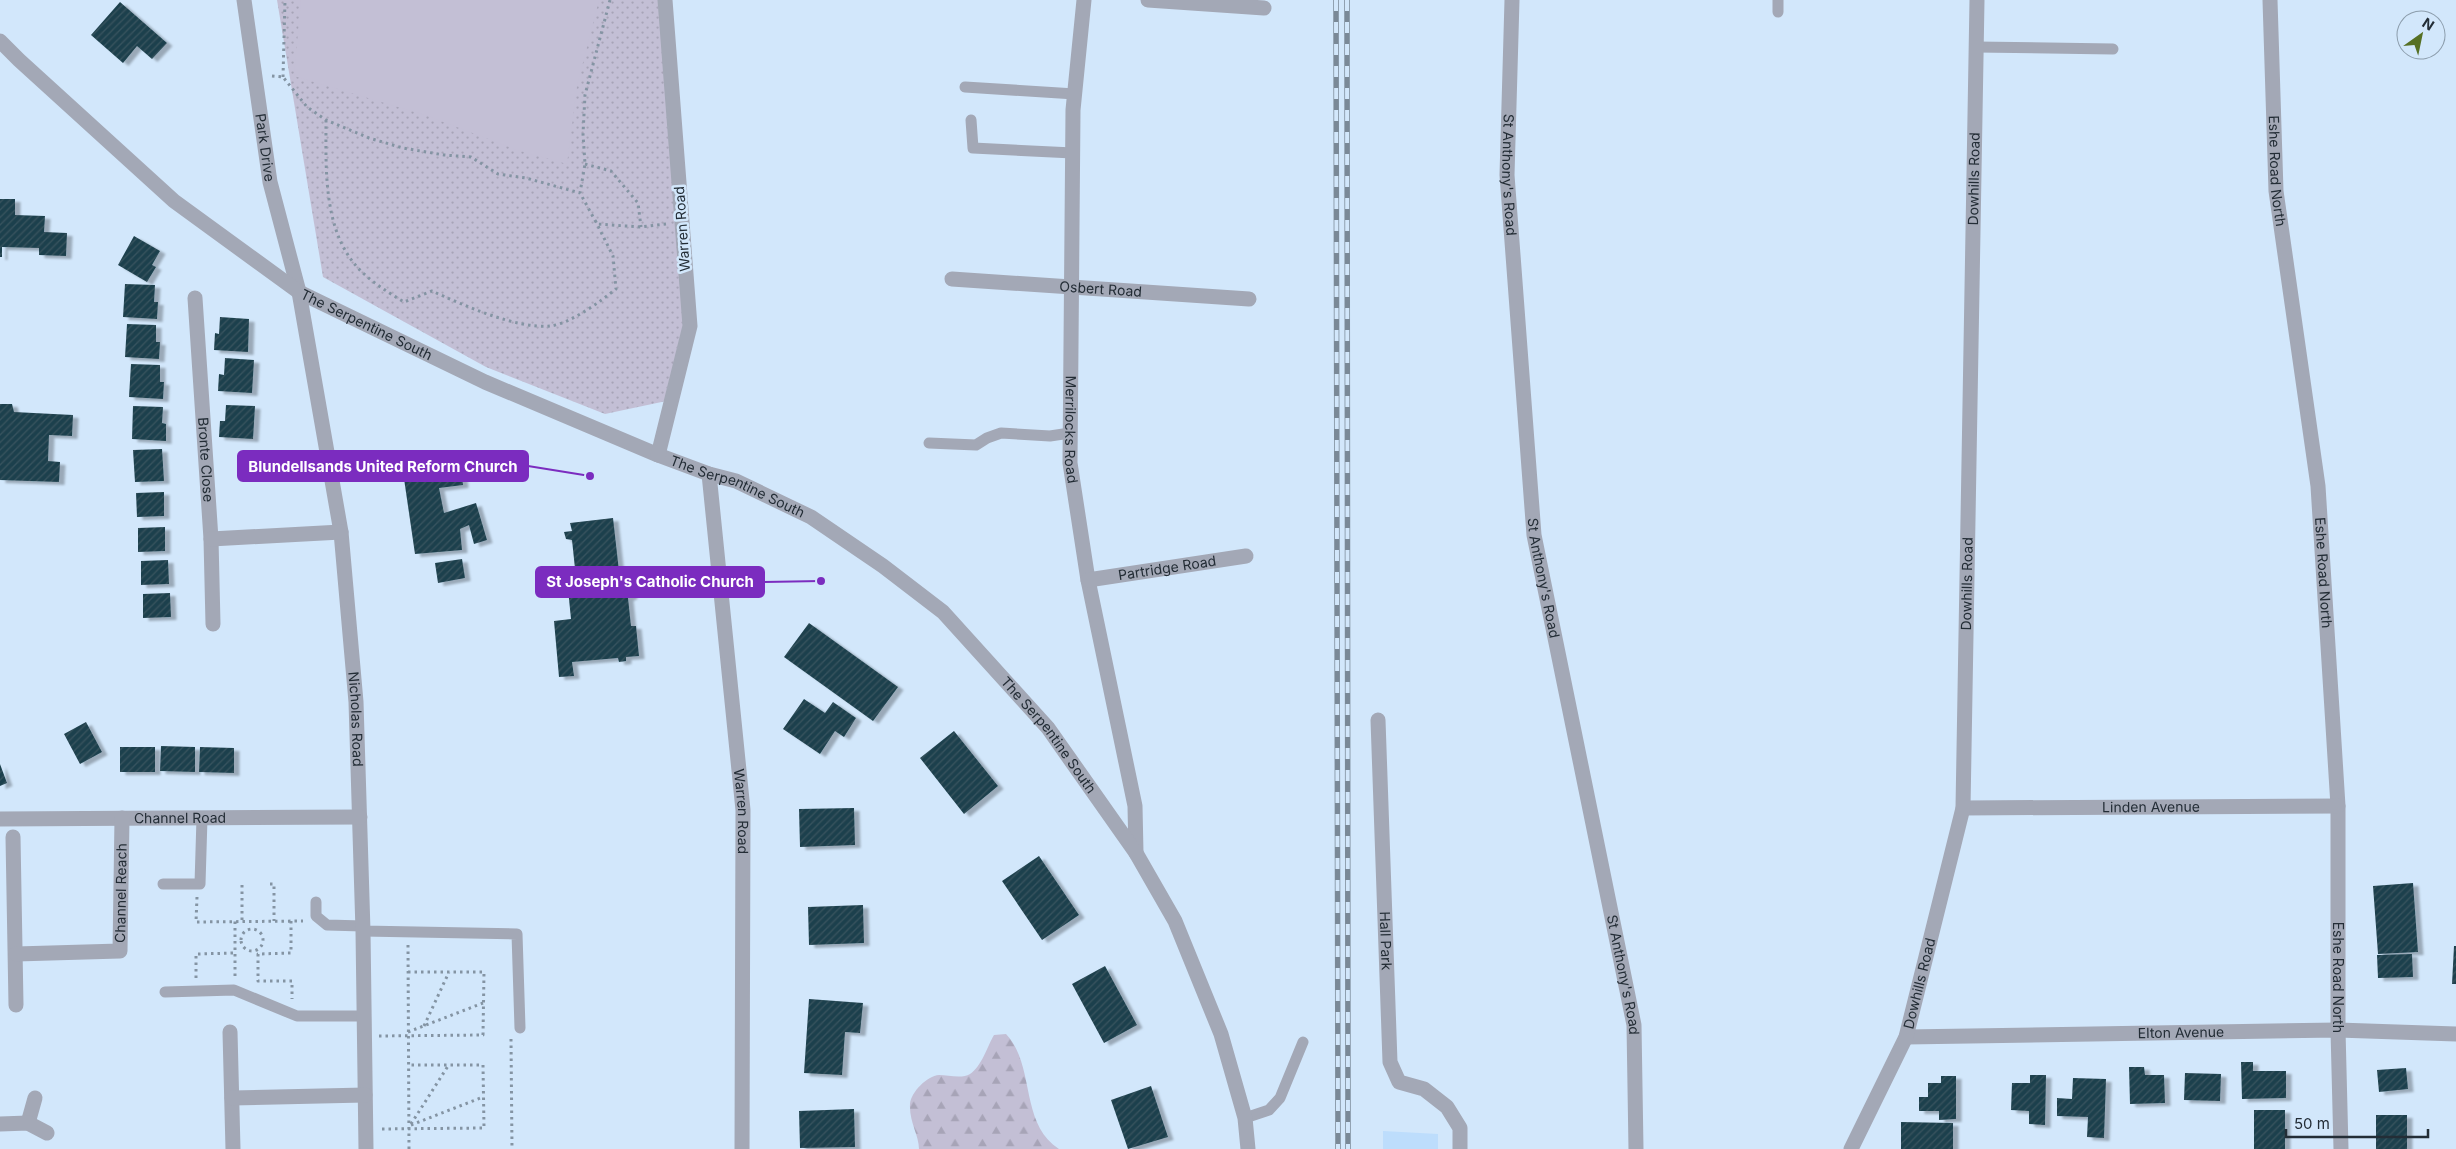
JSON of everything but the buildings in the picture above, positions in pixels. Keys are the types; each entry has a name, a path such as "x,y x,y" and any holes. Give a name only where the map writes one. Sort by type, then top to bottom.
{"street":[{"name":"Park Drive","path":"244,0 270,182 299,292"},
{"name":"Warren Road","path":"658,454 690,326 665,0"},
{"name":"Merrilocks Road","path":"1084,0 1075,94 1073,153 1070,463 1088,580 1135,806 1136,854"},
{"path":"1148,0 1264,8"},
{"name":"St Anthony's Road","path":"1512,0 1507,175 1534,535 1634,1025 1636,1149"},
{"name":"Dowhills Road","path":"1851,1149 1906,1037 1963,808 1977,0"},
{"name":"Eshe Road North","path":"2270,0 2276,191 2318,486 2338,806 2338,1030 2341,1149"},
{"name":"The Serpentine South","path":"0,41 174,201 299,292 484,382 658,454 709,474 736,481 811,518 882,566 943,612 1048,728 1136,854 1175,920 1221,1034 1245,1118 1248,1149"},
{"name":"Osbert Road","path":"952,279 1249,299"},
{"name":"Nicholas Road","path":"299,292 341,532 356,702 363,929 366,1149"},
{"name":"Bronte Close","path":"195,298 212,540 213,624"},
{"name":"Warren Road","path":"709,474 743,810 742,1149"},
{"path":"212,540 341,532"},
{"name":"Partridge Road","path":"1088,580 1246,556"},
{"name":"Hall Park","path":"1378,720 1390,1062 1399,1082 1424,1089 1447,1107 1460,1128 1460,1149"},
{"name":"Linden Avenue","path":"1963,808 2338,806"},
{"name":"Channel Road","path":"0,819 360,817"},
{"name":"Channel Reach","path":"16,954 120,951 122,818"},
{"path":"13,837 16,1005"},
{"name":"Elton Avenue","path":"1906,1037 2338,1030 2456,1034"},
{"path":"230,1032 233,1149"},
{"path":"232,1098 364,1095"},
{"path":"28,1124 35,1098"},
{"path":"0,1124 28,1124 47,1133"}],"lane":[{"path":"1976,47 2112,49"},
{"path":"965,87 1075,94"},
{"path":"971,120 973,148 1073,153"},
{"path":"928,443 976,445 1001,432 1050,436 1070,433"},
{"path":"163,884 200,884 202,818"},
{"path":"316,902 316,916 327,925 408,932 517,934 520,1028"},
{"path":"165,992 234,991 296,1016 364,1016"},
{"path":"1245,1118 1269,1110 1280,1098 1303,1042"}],"path":[{"path":"285,0 283,77 307,107 326,120 369,138 403,148 444,155 471,157 498,174 526,178 580,193"},
{"path":"326,120 327,188 334,227 352,261 377,285 404,302 432,291 462,305 509,321 551,326 592,308 616,289 613,256 580,193 585,164 583,134 585,95 610,0"},
{"path":"254,74 283,77"},
{"path":"585,164 611,171 638,203 642,228"},
{"path":"595,220 597,224 642,228 664,224 682,224"},
{"path":"197,884 196,922 322,920"},
{"path":"270,884 274,884 274,921"},
{"path":"242,885 242,921"},
{"path":"234,921 234,991"},
{"path":"252,921 252,929"},
{"path":"259,954 291,953 291,921"},
{"path":"241,941 246,931 252,929 259,932 261,936 260,945 257,950"},
{"path":"408,932 409,1149"},
{"path":"235,941 241,941"},
{"path":"241,941 245,949 257,950"},
{"path":"257,950 259,954 258,981 292,981 292,1014"},
{"path":"196,991 196,954 234,953"},
{"path":"364,1036 408,1034 483,1035 484,972 408,972"},
{"path":"424,1026 449,972"},
{"path":"408,1034 483,1003"},
{"path":"512,1149 511,1028 520,1028"},
{"path":"365,1129 410,1127 484,1128 483,1066 408,1065"},
{"path":"410,1127 448,1065"},
{"path":"410,1127 484,1097"}],"shaded area":[{"path":"1383,1131 1438,1134 1438,1149 1383,1149"}],"green space":[{"path":"277,0 665,0 690,326 671,400 605,414 486,367 323,277"},
{"path":"301,0 599,0 577,86 567,164 517,150 425,115 294,76"},
{"path":"1006,1034 1015,1047 1021,1062 1038,1125 1046,1138 1059,1149 919,1149 910,1111 911,1099 916,1090 925,1081 934,1076 959,1077 970,1074 981,1061 994,1035"}],"railway":[{"path":"1336,0 1338,1149"},
{"path":"1347,0 1348,1149"}],"place":[{"name":"Blundellsands United Reform Church","path":"590,476"},
{"name":"St Joseph's Catholic Church","path":"821,581"}]}
